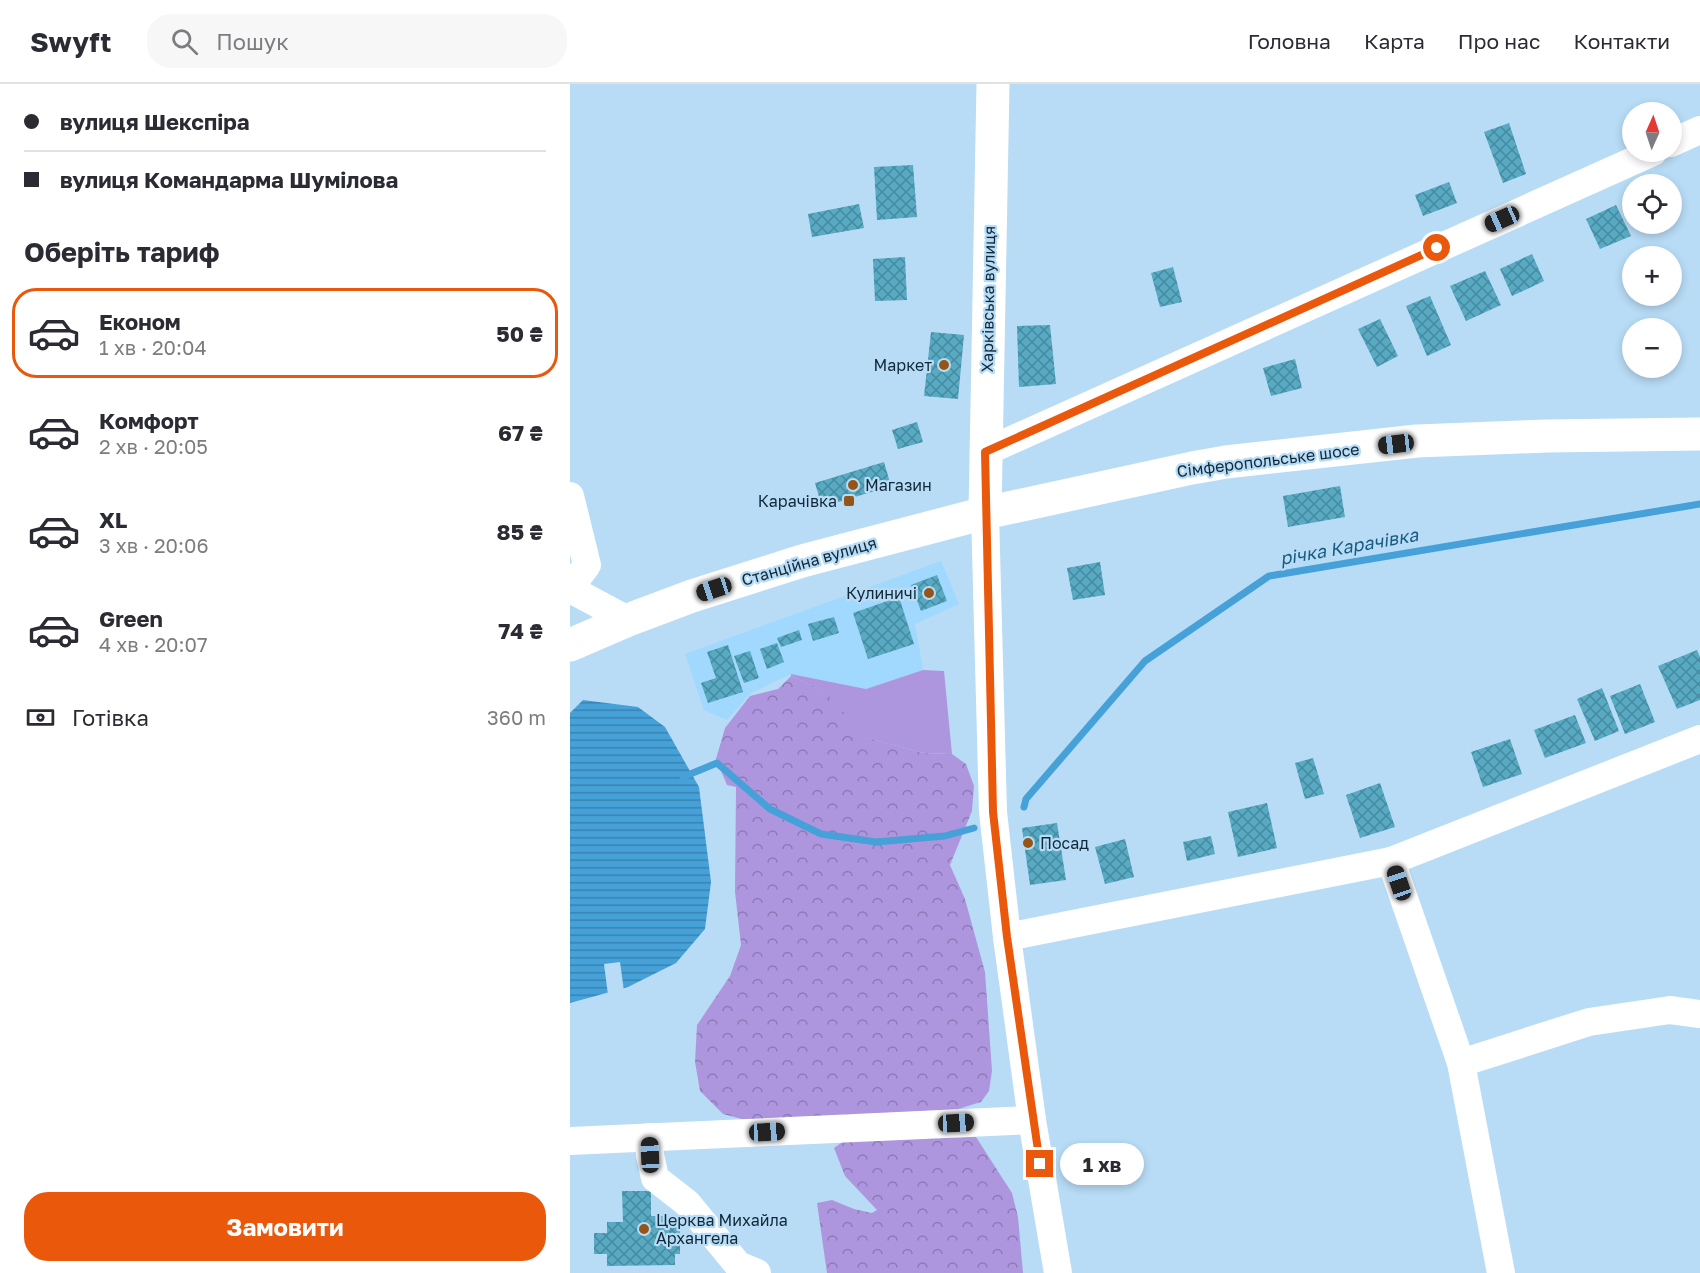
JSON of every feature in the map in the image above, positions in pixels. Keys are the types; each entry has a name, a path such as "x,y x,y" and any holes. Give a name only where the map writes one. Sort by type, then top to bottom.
{"main road":[{"name":"Харківська вулиця","path":"985,513 993,84"},
{"name":"Сімферопольське шосе","path":"985,513 1226,462 1417,441 1700,434"},
{"name":"Станційна вулиця","path":"570,645 692,596 802,561 985,513"}],"street":[{"path":"1682,138 1700,130"},
{"path":"985,452 1631,162"},
{"path":"570,496 587,565 570,588 628,620"},
{"path":"985,513 993,812 1007,937 1032,1120 1058,1273"},
{"path":"1007,937 1391,861 1700,740"},
{"path":"1391,861 1461,1063 1501,1273"},
{"path":"1461,1063 1589,1022 1670,1010 1700,1014"},
{"path":"570,1141 1032,1120"},
{"path":"649,1137 655,1178 687,1203 738,1265 757,1273"}],"shaded area":[{"path":"941,561 959,604 915,624 923,670 866,689 791,674 751,693 727,720 704,710 685,654"},
{"path":"583,700 638,707 665,727 699,787 711,882 705,929 676,963 628,987 570,1003 570,713"}],"green space":[{"path":"923,670 944,671 952,754 924,753 866,738 824,692 791,676 791,674 866,689"},
{"path":"791,676 825,692 867,738 924,753 952,754 966,764 974,786 972,811 950,865 965,899 985,972 992,1071 989,1091 981,1102 958,1109 749,1121 723,1114 700,1091 695,1062 697,1025 730,976 741,945 735,892 736,787 727,785 716,759 725,728 750,696 778,689"},
{"path":"976,1137 1012,1193 1018,1217 1023,1273 827,1273 817,1203 832,1200 872,1213 877,1210 845,1176 834,1148 845,1140"}],"pier":[{"path":"620,962 624,991 608,995 604,964"}],"building":[{"path":"1509,123 1526,174 1503,183 1484,132"},
{"path":"913,165 917,217 877,220 874,167"},
{"path":"1449,182 1457,203 1423,216 1415,195"},
{"path":"859,204 864,228 812,237 808,214"},
{"path":"1616,205 1622,217 1622,234 1631,236 1600,249 1586,219"},
{"path":"1532,254 1544,281 1512,296 1500,269"},
{"path":"905,257 907,300 875,301 873,259"},
{"path":"1173,267 1182,302 1160,307 1151,273"},
{"path":"1485,271 1501,305 1466,321 1450,286"},
{"path":"1430,296 1451,345 1427,356 1406,306"},
{"path":"1380,319 1398,356 1377,367 1358,329"},
{"path":"1050,325 1056,384 1019,387 1017,326"},
{"name":"Маркет","path":"931,332 964,335 958,399 924,396"},
{"path":"1295,359 1302,388 1271,396 1263,368"},
{"path":"917,422 923,442 898,449 892,430"},
{"name":"Магазин","path":"884,462 891,486 822,507 815,483"},
{"path":"1340,486 1345,517 1288,527 1283,496"},
{"path":"1100,562 1105,595 1073,600 1067,568"},
{"name":"Кулиничі","path":"937,575 947,601 921,611 911,585"},
{"path":"899,597 914,644 868,659 853,613"},
{"path":"834,617 839,633 813,641 808,624"},
{"path":"799,630 802,640 781,647 777,638"},
{"path":"777,643 784,662 767,669 760,649"},
{"path":"728,645 743,692 708,703 701,683 716,678 707,652"},
{"path":"1697,650 1700,657 1700,700 1677,709 1658,666"},
{"path":"750,651 759,678 744,683 734,656"},
{"path":"1640,684 1655,722 1625,734 1610,696"},
{"path":"1602,688 1619,731 1595,741 1577,699"},
{"path":"1575,715 1586,743 1545,758 1534,730"},
{"path":"1510,739 1522,774 1483,787 1471,752"},
{"path":"1313,758 1324,794 1305,799 1295,763"},
{"path":"1380,783 1395,827 1360,838 1346,795"},
{"path":"1267,803 1277,848 1238,857 1228,812"},
{"path":"1057,823 1066,880 1030,885 1022,828"},
{"path":"1211,836 1215,854 1187,861 1183,842"},
{"path":"1125,839 1134,877 1105,884 1095,847"},
{"name":"Церква Михайла Архангела","path":"622,1191 651,1191 651,1216 675,1216 675,1225 680,1225 680,1254 675,1254 675,1265 607,1266 607,1254 594,1254 594,1233 607,1233 607,1222 623,1222"}],"waterway":[{"name":"річка Карачівка","path":"1024,807 1026,799 1145,661 1269,576 1700,504"},
{"name":"річка Карачівка","path":"683,777 717,763 770,809 821,834 876,842 945,836 974,828"}],"place":[{"name":"Маркет","path":"944,365"},
{"name":"Магазин","path":"853,485"},
{"name":"Карачівка","path":"849,501"},
{"name":"Кулиничі","path":"929,593"},
{"name":"Посад","path":"1028,843"},
{"name":"Церква Михайла Архангела","path":"644,1229"}],"route":[{"path":"1040,1164 1007,937 993,812 985,452 1437,248"}]}
